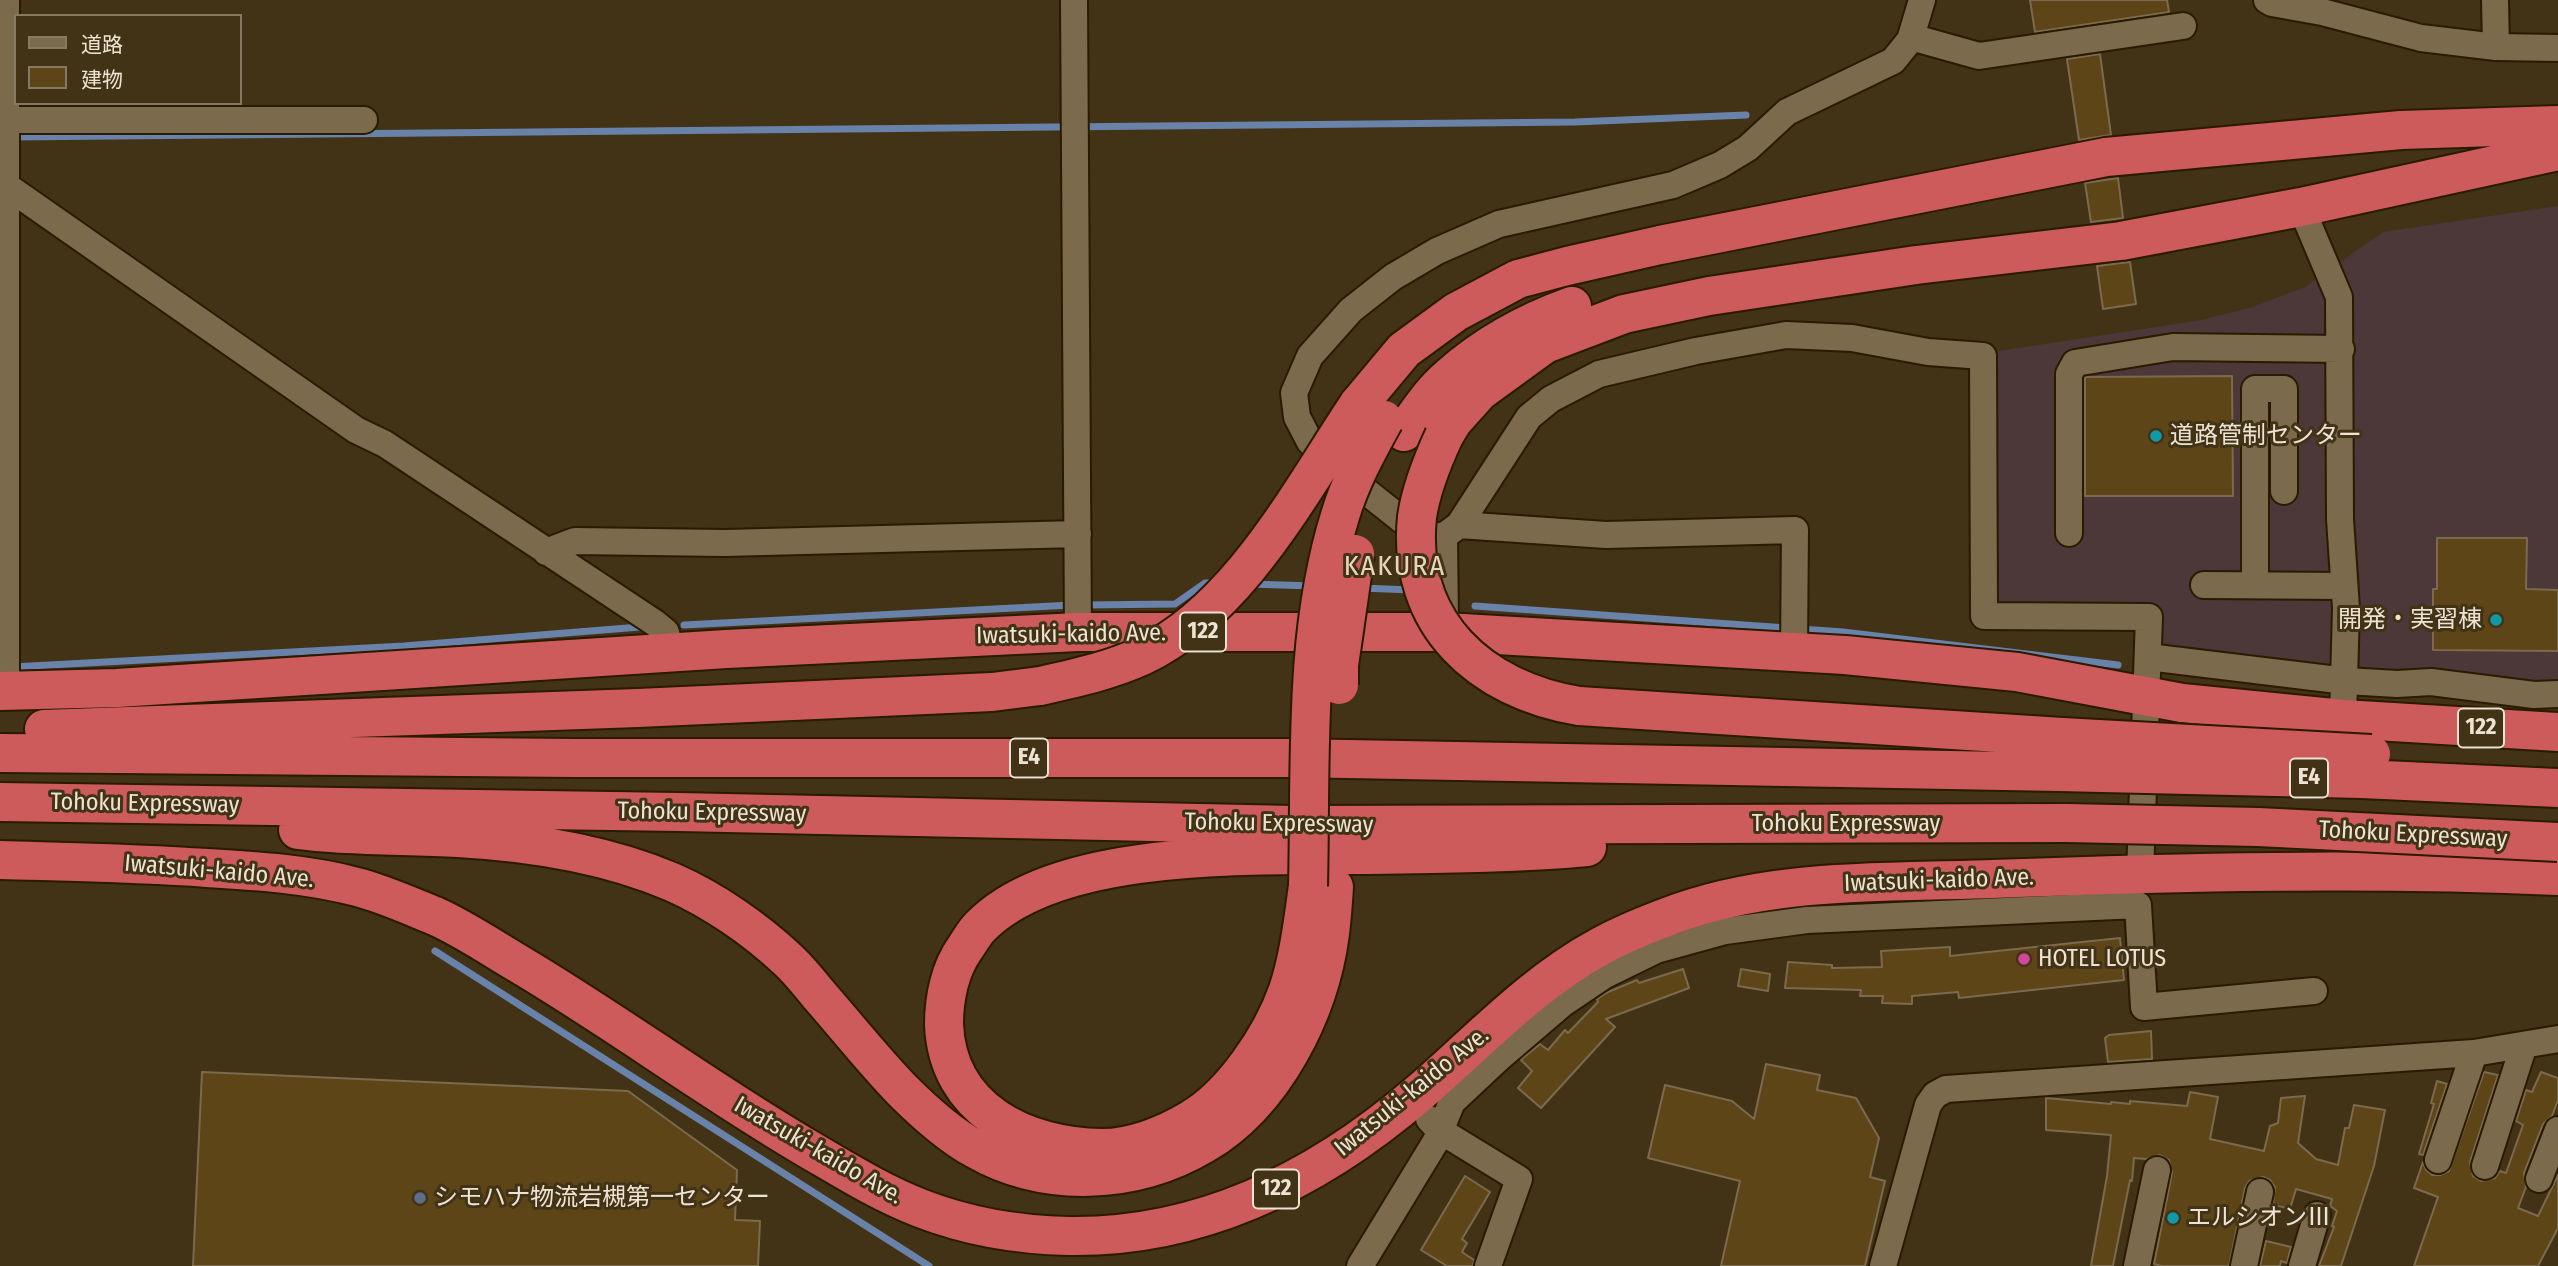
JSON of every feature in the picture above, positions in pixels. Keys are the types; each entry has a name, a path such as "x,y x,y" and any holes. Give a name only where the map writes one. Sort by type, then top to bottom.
{"highway":[{"path":"2401,130 2558,100"},
{"path":"96,803 316,832 459,838 542,845 625,865 674,883 718,907 789,961 901,1090 939,1125 976,1150 1017,1166 1070,1178 1109,1177 1151,1168 1179,1159 1230,1126 1249,1107 1271,1083 1291,1051 1315,996 1330,936 1321,887 1339,665 1352,570 1363,520 1380,477 1382,419 1404,351 1456,312 1518,279 1674,242 2106,157 2401,130 2558,124"},
{"path":"2558,151 2301,207 2121,241 1916,265 1709,296 1624,313 1545,344 1479,392 1453,421 1444,436 1431,466 1418,517 1418,558 1429,602 1454,644 1473,662 1511,687 1546,699 1579,706 2061,755 2558,763"},
{"path":"2416,181 2558,172"},
{"path":"0,729 652,707 992,692 1093,675 1143,656 1188,626 1215,604 1267,542 1382,419 1448,378 1486,348 1535,320 1619,288 1700,274 1797,266 1916,265"},
{"name":"Iwatsuki-kaido Ave.","path":"5,678 117,688 670,654 1078,614 1845,655 2017,672 2182,703 2343,719 2558,732"},
{"name":"Tohoku Expressway","path":"0,753 575,758 2061,755 2362,779 2558,788"},
{"name":"Tohoku Expressway","path":"0,802 1294,825 2066,822 2258,827 2558,842"},
{"path":"1321,887 1300,942 1288,991 1265,1038 1231,1085 1192,1119 1148,1140 1105,1148 1063,1144 1031,1138 996,1121 977,1104 961,1081 945,1042 944,1019 947,992 961,954 979,928 1016,901 1094,872 1189,857 1520,853 1815,824"},
{"name":"Iwatsuki-kaido Ave.","path":"0,860 294,873 364,888 443,920 554,985 770,1126 878,1190 925,1210 975,1224 1013,1231 1071,1236 1122,1233 1169,1226 1219,1214 1311,1171 1412,1099 1533,992 1569,966 1600,946 1706,903 1815,886 2140,874 2424,871 2558,876"},
{"path":"2424,871 2558,885"}],"street":[{"path":"5,678 6,0"},
{"path":"1074,0 1078,614"},
{"path":"1794,652 1795,530 1606,535 1451,530 1431,536 1402,520 1349,478 1310,442 1297,417 1294,393 1310,356 1351,310 1393,277 1437,250 1499,224 1673,185 1720,164 1748,148 1787,112 1894,61 1911,37 1922,0"},
{"path":"2267,0 2421,38 2496,47 2558,47"},
{"path":"2495,0 2496,47"},
{"path":"1911,37 1979,56 2183,26"},
{"path":"4,128 364,120"},
{"path":"5,185 356,430 384,443 656,623 666,632 670,654"},
{"path":"2301,207 2339,297 2340,519 2346,681 2343,719"},
{"path":"1445,632 1451,530 1529,417 1550,399 1599,374 1696,351 1786,335 1852,338 1928,352 1983,356 1984,616 2149,617 2140,874"},
{"path":"2069,533 2069,374 2075,363 2173,347 2341,349"},
{"path":"2255,585 2255,389 2284,389 2284,491"},
{"path":"546,552 575,541 725,543 1078,534"},
{"path":"2204,585 2344,586"},
{"path":"2148,657 2346,681 2397,684 2431,682 2534,695 2558,694"},
{"path":"1360,1266 1436,1141 1452,1102 1562,1004 1605,975 1656,950 1725,931 1807,920 2138,905 2144,1007 2314,991"},
{"path":"1883,1266 1928,1105 1935,1095 1947,1089 2474,1053 2558,1039"},
{"path":"2485,1166 2524,1045"},
{"path":"2438,1160 2474,1053"},
{"path":"1412,1099 1439,1130 1519,1179 1488,1266"},
{"path":"2539,1179 2558,1130"},
{"path":"2137,1266 2157,1170"},
{"path":"2244,1266 2260,1192"},
{"path":"2302,1266 2317,1215"}],"shaded area":[{"path":"2558,206 2558,684 2388,675 2170,649 2159,641 2158,608 2006,608 1993,599 1992,352 2202,320 2250,308 2305,287 2383,232"}],"building":[{"path":"2030,0 2167,0 2169,12 2035,32"},
{"path":"2100,54 2111,135 2079,140 2067,59"},
{"path":"2118,178 2123,218 2091,222 2085,183"},
{"path":"2130,262 2136,304 2103,309 2097,266"},
{"name":"道路管制センター","path":"2232,376 2233,496 2085,496 2085,377"},
{"name":"開発・実習棟","path":"2437,538 2527,538 2526,589 2558,590 2558,651 2433,650 2433,589 2437,589"},
{"path":"2120,938 2124,980 1959,998 1958,992 1912,996 1912,1004 1882,1003 1883,996 1860,996 1861,990 1785,988 1788,962 1832,965 1832,968 1882,967 1881,951 1950,947 1950,956"},
{"path":"1683,969 1689,988 1606,1019 1615,1027 1541,1108 1518,1088 1532,1071 1521,1060 1540,1044 1548,1050 1565,1030 1568,1033 1598,1002 1597,999 1637,980 1639,983"},
{"path":"1741,969 1770,974 1768,991 1738,986"},
{"path":"2151,1031 2152,1059 2108,1062 2105,1038 2109,1035"},
{"path":"1766,1064 1820,1075 1817,1090 1856,1098 1879,1138 1870,1177 1885,1181 1865,1266 1721,1266 1740,1181 1648,1158 1665,1085 1732,1101 1754,1119"},
{"path":"202,1072 628,1091 737,1170 735,1220 760,1221 758,1266 193,1266"},
{"path":"2484,1072 2498,1075 2470,1162 2473,1176 2481,1181 2495,1178 2500,1171 2506,1173 2523,1125 2516,1121 2526,1090 2532,1092 2541,1072 2558,1078 2558,1100 2552,1116 2543,1124 2524,1173 2526,1187 2518,1208 2538,1216 2558,1175 2558,1228 2538,1266 2414,1266 2438,1197 2414,1188 2423,1162 2432,1175 2449,1171"},
{"path":"2437,1081 2447,1084 2423,1155 2419,1154 2434,1104 2431,1103"},
{"path":"2190,1092 2218,1097 2210,1139 2264,1151 2270,1126 2278,1123 2281,1098 2305,1096 2298,1143 2316,1159 2338,1165 2345,1128 2349,1128 2354,1105 2385,1110 2374,1166 2341,1266 2319,1266 2334,1227 2332,1226 2337,1211 2330,1206 2332,1199 2296,1189 2290,1209 2273,1205 2275,1187 2270,1180 2263,1177 2249,1181 2245,1188 2229,1266 2154,1264 2172,1173 2169,1160 2160,1155 2146,1159 2134,1158 2132,1181 2130,1180 2113,1266 2091,1266 2107,1176 2111,1135 2046,1130 2046,1098 2111,1104 2130,1104 2130,1101 2187,1106"},
{"path":"1465,1176 1490,1192 1462,1239 1467,1243 1462,1252 1474,1260 1473,1266 1447,1266 1421,1250"},
{"path":"2266,1241 2291,1247 2287,1263 2281,1261 2280,1266 2260,1266"}],"waterway":[{"path":"11,137 1575,122 1746,115"},
{"path":"1084,605 1175,604 1205,583 1216,583"},
{"path":"1249,584 1314,586"},
{"path":"1361,588 1412,590"},
{"path":"684,625 1072,605"},
{"path":"1475,606 1843,632 2118,665"},
{"path":"12,667 404,646 640,627"},
{"path":"435,951 929,1266"}],"place":[{"name":"道路管制センター","path":"2156,436"},
{"name":"開発・実習棟","path":"2496,620"},
{"name":"HOTEL LOTUS","path":"2024,959"},
{"name":"シモハナ物流岩槻第一センター","path":"420,1198"},
{"name":"エルシオンⅢ","path":"2173,1218"}],"district":[{"name":"KAKURA","path":"1395,567"}]}
